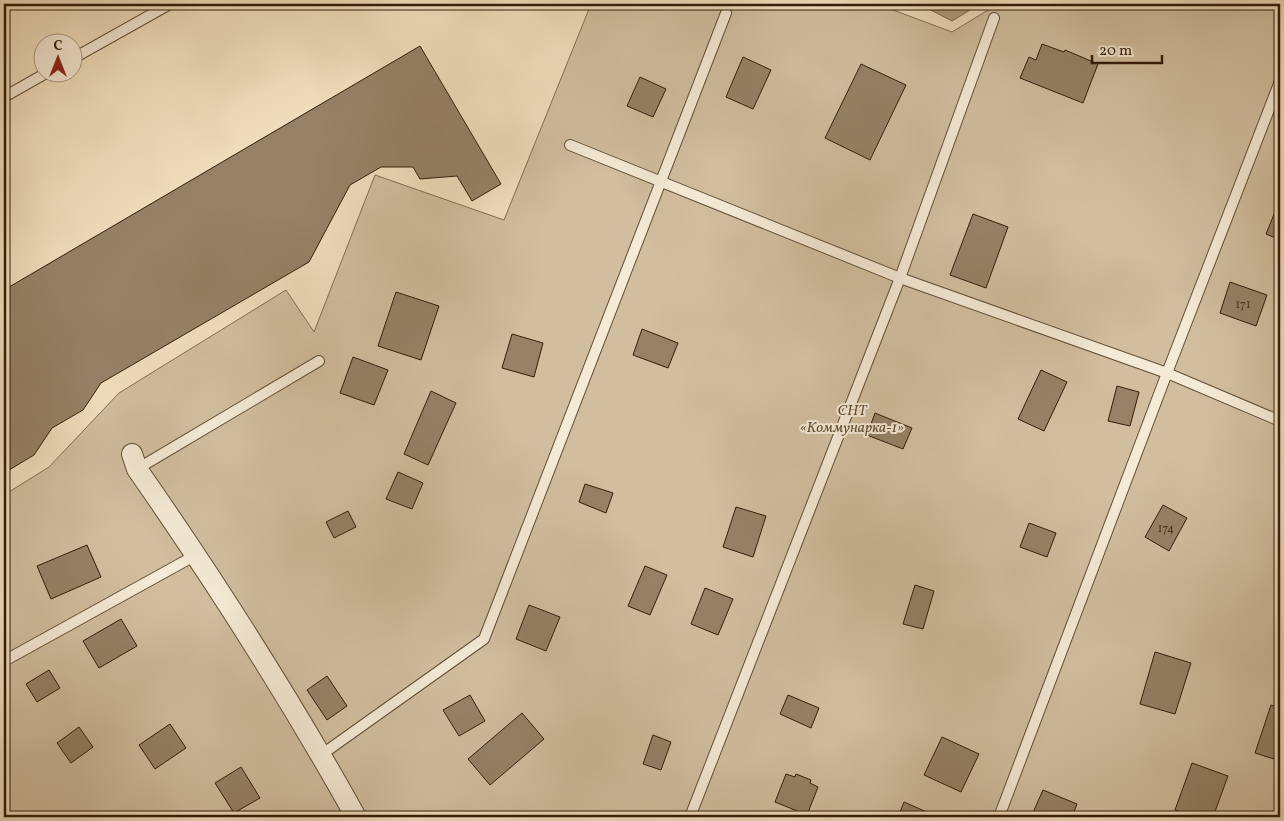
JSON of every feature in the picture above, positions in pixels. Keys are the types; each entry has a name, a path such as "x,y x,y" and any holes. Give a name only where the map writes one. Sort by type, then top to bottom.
{"street":[{"path":"134,461 196,555 321,755 356,817"}],"lane":[{"path":"82,53 170,4"},
{"path":"321,755 484,639 726,13"},
{"path":"690,817 900,278 994,18"},
{"path":"4,97 32,81"},
{"path":"999,817 1167,373 1280,82"},
{"path":"570,145 661,180 900,278 1167,373 1280,421"},
{"path":"134,461 319,361"},
{"path":"4,661 196,555"}],"green space":[{"name":"СНТ «Коммунарка-1»","path":"591,4 877,4 952,32 998,4 1280,4 1280,817 4,817 4,495 49,467 119,393 286,290 314,332 375,175 504,220"}],"shaded area":[{"path":"919,4 980,4 952,21"}],"building":[{"path":"1042,44 1064,52 1065,50 1098,64 1083,103 1020,78 1029,57 1036,60"},
{"path":"420,46 501,184 472,201 457,176 420,179 413,167 381,167 350,185 309,262 101,383 83,410 52,428 34,455 4,473 4,290"},
{"path":"743,57 771,70 753,109 726,97"},
{"path":"861,64 906,85 870,160 825,138"},
{"path":"640,77 666,89 653,117 627,106"},
{"path":"1280,203 1280,240 1266,234"},
{"path":"973,214 1008,227 986,288 950,275"},
{"path":"1230,282 1267,295 1256,326 1220,313"},
{"path":"396,292 439,306 421,360 378,346"},
{"path":"642,329 678,343 668,368 633,355"},
{"path":"512,334 543,343 534,377 502,368"},
{"path":"353,357 388,370 374,405 340,393"},
{"path":"1041,370 1067,382 1044,431 1018,419"},
{"path":"1117,386 1139,392 1130,426 1108,421"},
{"path":"431,391 456,403 428,465 404,454"},
{"path":"875,413 912,428 903,449 867,435"},
{"path":"398,472 423,483 412,509 386,499"},
{"path":"585,484 613,493 606,513 579,502"},
{"path":"1163,505 1187,518 1169,551 1145,537"},
{"path":"736,507 766,516 753,557 723,547"},
{"path":"348,511 356,527 334,538 326,522"},
{"path":"1029,523 1056,533 1047,557 1020,547"},
{"path":"87,545 101,577 51,599 37,566"},
{"path":"645,566 667,575 650,615 628,606"},
{"path":"915,585 934,591 923,629 903,624"},
{"path":"705,588 733,599 718,635 691,624"},
{"path":"529,605 560,617 546,651 516,639"},
{"path":"121,619 137,646 99,668 83,641"},
{"path":"1155,652 1191,663 1175,714 1140,704"},
{"path":"49,670 60,688 37,702 26,684"},
{"path":"327,676 347,706 327,720 307,690"},
{"path":"470,695 485,721 459,736 443,710"},
{"path":"788,695 819,708 811,728 780,714"},
{"path":"1271,705 1280,708 1280,761 1255,753"},
{"path":"522,713 544,739 490,785 468,759"},
{"path":"170,724 186,748 155,769 139,745"},
{"path":"79,727 93,747 71,763 57,743"},
{"path":"653,735 671,742 661,770 643,764"},
{"path":"942,737 979,754 961,792 924,775"},
{"path":"1192,763 1228,776 1213,817 1195,817 1175,810"},
{"path":"241,767 260,798 234,813 215,783"},
{"path":"786,774 795,777 796,774 811,780 810,783 818,787 807,815 775,802"},
{"path":"1043,790 1077,804 1072,817 1031,817"},
{"path":"904,802 938,817 898,817"},
{"path":"188,812 191,817 179,817"}]}
